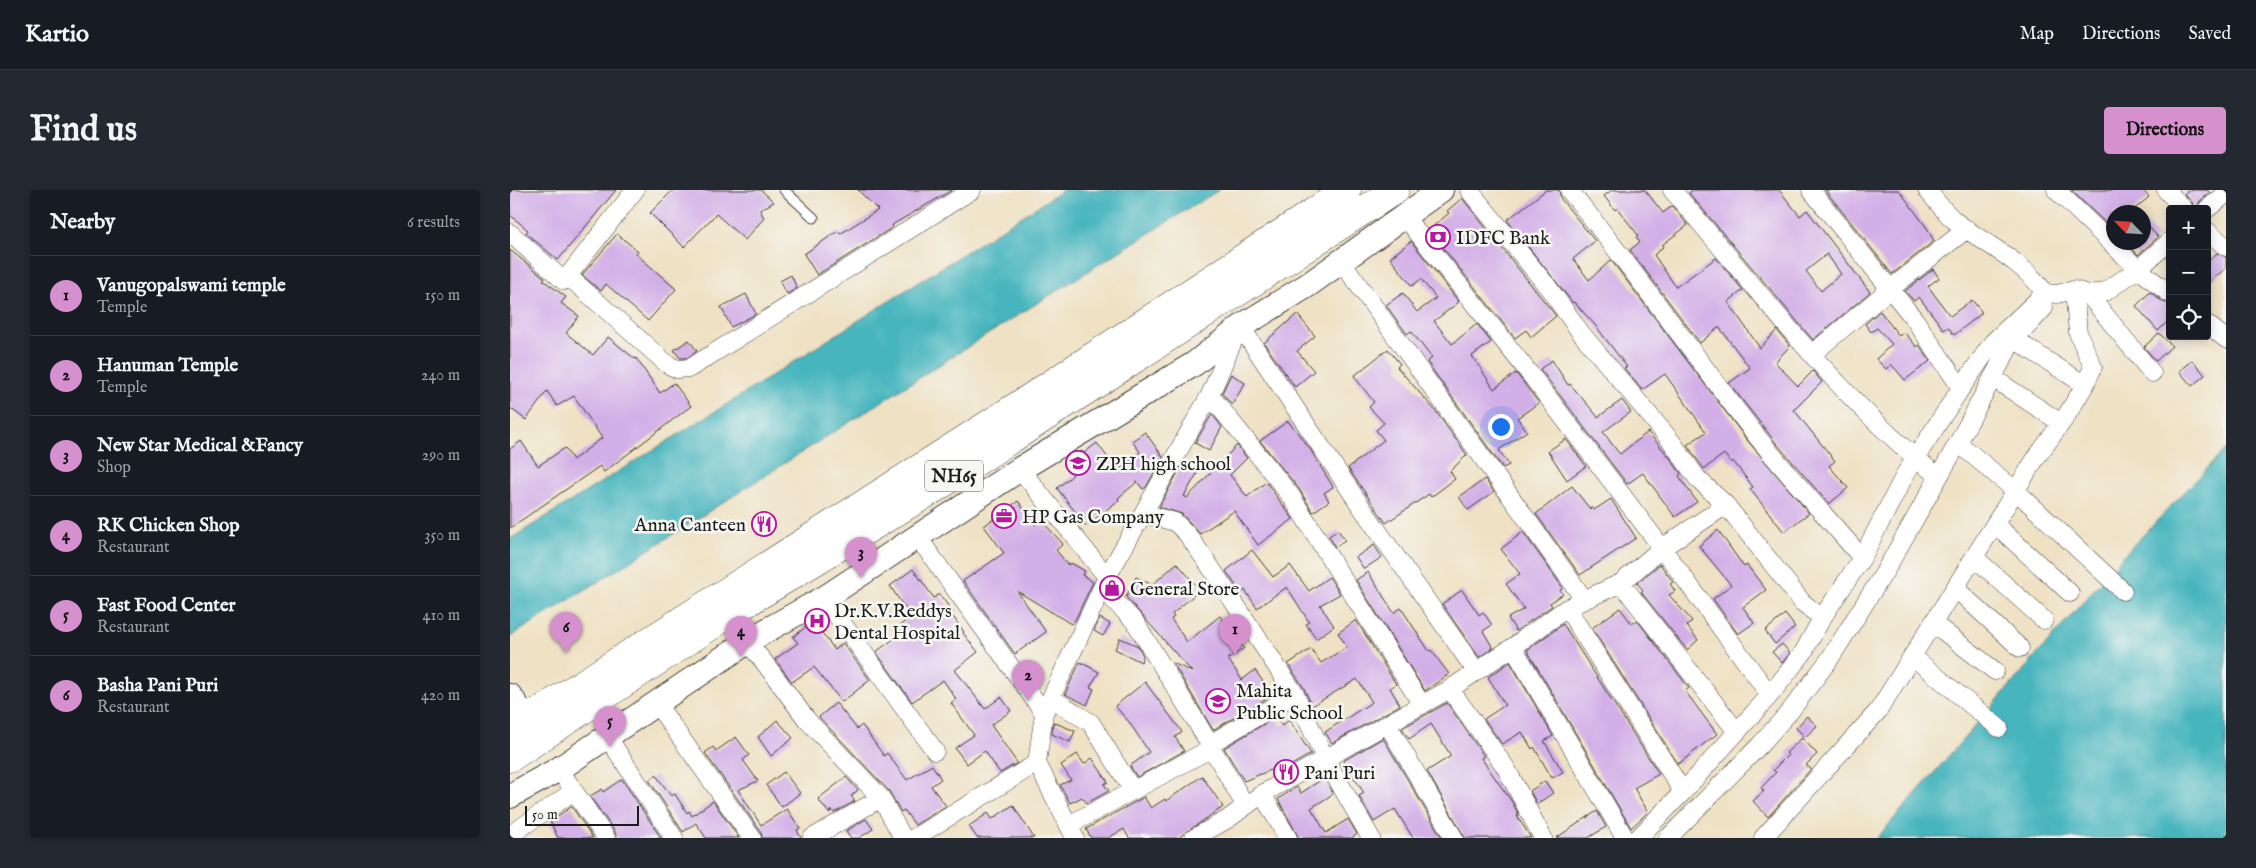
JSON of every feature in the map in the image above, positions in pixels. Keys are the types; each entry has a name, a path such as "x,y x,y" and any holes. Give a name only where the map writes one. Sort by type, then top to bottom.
{"highway":[{"name":"NH65","path":"510,758 526,730 1347,190"},
{"name":"NH65","path":"526,730 594,701 727,616 939,486 1395,190"}],"street":[{"path":"510,233 564,281 635,190"},
{"path":"568,276 667,364 677,369 690,368 972,190"},
{"path":"510,796 559,769 747,642 826,597 1020,469 1194,364 1239,328 1342,262 1441,190"},
{"path":"1469,190 1543,280 1581,333 1671,441 1697,478 1726,505 1802,602 1822,618"},
{"path":"1569,190 1620,252 1683,340 1757,436 1862,558"},
{"path":"1672,190 1829,375 1915,459 1939,477"},
{"path":"1811,190 1915,320 1961,388"},
{"path":"1927,190 1954,221 2005,253 2051,293"},
{"path":"2056,190 2138,269 2166,291"},
{"path":"2166,190 2180,205"},
{"path":"2211,206 2226,194"},
{"path":"1405,217 1534,379 1770,695"},
{"path":"1812,354 1890,289 1967,229"},
{"path":"2211,234 2226,246"},
{"path":"1638,838 1683,792 1770,695 1803,653 1822,618 1862,558 1915,459 1993,342 2051,293 2105,292 2138,269 2166,244"},
{"path":"1342,262 1584,599"},
{"path":"2081,292 2152,373"},
{"path":"1763,838 1878,711 2085,385 2093,367 2078,332 2081,292"},
{"path":"1668,838 1760,745 1791,710 1844,637 1884,573 1939,477 1992,378 2015,340 2051,293"},
{"path":"2211,327 2226,339"},
{"path":"1239,328 1210,395 1105,583 1047,706 1037,763 1072,832 1133,791 1295,694"},
{"path":"1239,328 1476,671"},
{"path":"2015,340 2085,385"},
{"path":"1992,378 2061,423"},
{"path":"1210,395 1291,496 1422,705"},
{"path":"1958,443 2016,491 2123,591"},
{"path":"1020,469 1135,622 1245,805"},
{"path":"1205,835 1262,794 1326,760 1450,689 1568,608 1621,583 1662,548 1726,505"},
{"path":"1145,514 1174,522 1187,534 1295,694 1326,760 1371,838"},
{"path":"1995,524 2070,593"},
{"path":"917,536 1047,706 1091,723 1133,791"},
{"path":"1974,558 2044,620"},
{"path":"1621,583 1737,732"},
{"path":"1955,588 2020,648"},
{"path":"826,597 832,609 935,751"},
{"path":"1568,608 1683,792"},
{"path":"1933,623 1995,671"},
{"path":"747,642 807,720 880,798 903,838"},
{"path":"1513,647 1625,838"},
{"path":"1912,656 2000,728"},
{"path":"1450,689 1506,768 1543,838"},
{"path":"510,696 526,730 559,769 606,838"},
{"path":"656,703 752,838"},
{"path":"1388,725 1454,838"},
{"path":"607,736 674,838"},
{"path":"914,838 1037,763"},
{"path":"522,833 574,791"},
{"path":"1262,794 1288,838"},
{"path":"812,838 880,798"}],"lane":[{"path":"784,190 814,218"}],"water":[{"path":"1063,190 1219,190 510,637 510,539 743,394"},
{"path":"2226,449 2226,838 1877,838 2124,555"}],"building":[{"path":"510,190 616,190 558,260 526,233 528,230 510,215"},
{"path":"673,190 761,190 774,202 760,210 764,218 745,240 716,214 684,247 650,213"},
{"path":"858,190 952,190 892,225 893,227 817,275 804,254 838,231 840,234 878,210"},
{"path":"1546,190 1559,190 1561,199 1595,241 1573,259 1589,280 1611,260 1747,440 1809,513 1784,532 1750,489 1753,487 1733,461 1731,463 1724,454 1704,469 1687,445 1706,432 1665,374 1642,390 1624,368 1627,367 1595,325 1573,303 1507,220"},
{"path":"1612,190 1645,190 1663,213 1672,206 1688,225 1662,245 1663,247 1654,255 1676,287 1716,258 1743,290 1728,302 1760,348 1777,330 1790,346 1775,362 1798,386 1813,371 1822,382 1794,410 1835,461 1829,466 1848,488 1829,504 1776,443 1729,383 1750,368 1719,327 1700,343 1630,250 1640,242 1636,237 1638,235 1617,208 1615,210 1604,196"},
{"path":"1693,190 1779,190 1800,216 1807,210 1870,292 1813,340 1689,193","holes":["1827,254 1841,274 1821,291 1806,271"]},
{"path":"1825,190 1899,190 1927,228 1934,241 1892,274"},
{"path":"2071,190 2143,190 2149,197 2139,205 2106,205 2106,223"},
{"path":"2189,190 2207,190 2210,193 2200,201 2198,205 2193,205 2184,194"},
{"path":"1462,198 1556,316 1531,337 1526,330 1515,338 1429,230 1449,213 1447,211"},
{"path":"2151,229 2158,237 2151,243"},
{"path":"617,234 638,251 636,254 676,289 648,321 606,284 601,291 582,275"},
{"path":"1411,241 1459,302 1434,321 1452,344 1477,324 1491,342 1472,356 1494,389 1516,373 1539,403 1517,418 1527,431 1499,450 1509,465 1503,468 1427,362 1432,358 1411,331 1407,334 1386,305 1403,293 1417,312 1436,298 1421,279 1412,286 1390,258"},
{"path":"510,250 545,278 543,280 566,297 561,303 579,316 566,333 593,355 608,337 636,358 660,393 674,383 691,406 604,472 600,466 510,528 510,449 521,441 538,466 565,448 573,460 602,438 574,396 557,406 547,391 526,420 510,408"},
{"path":"2133,250 2144,250 2138,255"},
{"path":"2217,253 2226,257 2226,268 2211,281 2211,258"},
{"path":"1933,269 1939,278 1928,286 1950,316 1972,300 1981,311 1981,314 1954,335 1948,327 1944,330 1919,297 1914,301 1905,291"},
{"path":"791,275 797,288 787,294 780,281"},
{"path":"2150,292 2166,303 2166,323 2158,331 2136,306"},
{"path":"746,294 756,314 731,327 721,307"},
{"path":"1880,311 1899,336 1904,332 1917,347 1919,345 1930,361 1905,380 1891,364 1886,369 1876,359 1892,344 1877,328 1871,332 1865,324"},
{"path":"1297,314 1315,336 1297,351 1314,371 1295,387 1264,343"},
{"path":"2159,333 2172,346 2156,361 2144,347"},
{"path":"689,340 697,351 687,358 680,358 674,350"},
{"path":"1388,349 1400,364 1397,367 1434,409 1467,455 1450,471 1455,479 1431,497 1429,494 1386,523 1348,468 1384,440 1376,430 1384,423 1369,407 1374,402 1354,376"},
{"path":"1552,360 1568,385 1570,384 1598,417 1622,400 1631,412 1603,432 1620,454 1648,432 1670,458 1681,474 1679,476 1697,502 1675,517 1643,473 1627,484 1540,369"},
{"path":"2192,360 2205,375 2192,386 2179,371"},
{"path":"1231,374 1245,383 1232,405 1222,393"},
{"path":"1212,414 1222,427 1209,451 1195,443"},
{"path":"1288,421 1310,449 1333,487 1324,493 1329,501 1313,512 1299,489 1260,441"},
{"path":"1145,432 1163,457 1146,487 1143,489 1137,482 1118,498 1119,500 1086,526 1057,488 1073,475 1065,463 1082,451 1084,453 1097,443 1117,470 1120,469 1140,452 1132,441"},
{"path":"1566,439 1586,466 1567,480 1548,451"},
{"path":"1237,445 1247,458 1230,475 1247,497 1266,482 1293,519 1258,545 1234,511 1200,534 1182,514 1159,507 1183,463 1198,472 1184,496 1187,498"},
{"path":"1485,479 1494,492 1468,510 1459,497"},
{"path":"1572,486 1590,509 1592,507 1594,510 1611,499 1636,538 1580,575 1536,514"},
{"path":"1018,501 1035,525 1041,520 1063,544 1056,550 1068,565 1071,563 1085,571 1082,575 1093,582 1075,620 1071,624 1017,591 1046,632 1015,654 963,581 1004,553 984,526"},
{"path":"1338,530 1345,540 1335,547 1329,536"},
{"path":"1718,530 1744,567 1747,565 1766,590 1743,607 1754,623 1738,634 1713,599 1731,585 1699,546"},
{"path":"1523,532 1563,588 1560,590 1563,594 1550,603 1552,606 1516,631 1508,618 1524,609 1506,584 1520,574 1501,549"},
{"path":"1374,545 1382,557 1364,569 1356,557"},
{"path":"1252,550 1273,577 1290,565 1309,591 1329,577 1340,594 1320,605 1334,626 1316,639 1306,624 1309,622 1287,587 1257,608 1245,590 1241,593 1226,571"},
{"path":"1177,563 1200,590 1172,614 1174,617 1171,619 1187,642 1220,616 1244,648 1228,659 1242,680 1255,670 1272,695 1213,730 1173,663 1192,672 1126,597 1136,577 1152,585"},
{"path":"1660,564 1673,582 1670,584 1675,591 1669,595 1692,621 1687,626 1698,640 1687,650 1641,592 1643,590 1637,583"},
{"path":"913,569 934,598 939,594 953,612 951,614 963,633 978,652 955,670 985,709 1001,697 1011,711 991,725 1017,763 1000,773 985,751 967,764 955,748 974,735 951,703 956,699 943,680 912,702 876,652 899,635 895,629 911,617 890,586"},
{"path":"1368,572 1394,613 1401,608 1429,651 1431,650 1449,674 1425,691 1356,580"},
{"path":"1462,590 1479,615 1483,612 1492,625 1483,631 1493,648 1479,657 1442,604"},
{"path":"1620,608 1632,624 1637,620 1689,688 1685,691 1717,734 1678,764 1592,628"},
{"path":"1785,614 1795,627 1775,644 1765,631"},
{"path":"1100,618 1110,624 1103,636 1094,631"},
{"path":"1356,620 1396,684 1390,688 1400,705 1332,743 1325,732 1372,702 1357,679 1312,706 1304,688 1288,664 1311,649 1321,663 1347,647 1338,633"},
{"path":"813,621 835,650 843,643 870,680 842,702 814,667 792,682 775,659 798,643 793,637"},
{"path":"1563,624 1659,774 1634,788 1648,812 1631,828 1527,650"},
{"path":"1120,638 1138,646 1143,656 1141,662 1115,649"},
{"path":"1782,644 1790,653 1782,663 1772,652"},
{"path":"1080,662 1099,672 1090,687 1094,689 1087,705 1065,694"},
{"path":"1510,662 1553,736 1544,741 1563,772 1552,778 1534,747 1532,749 1522,732 1502,744 1484,719 1505,705 1488,677"},
{"path":"1145,682 1182,732 1175,737 1184,751 1137,777 1130,766 1149,752 1129,722 1115,706"},
{"path":"836,703 857,729 862,725 884,756 887,753 907,780 932,765 941,779 931,786 946,806 915,825 904,810 901,812 889,791 819,717"},
{"path":"1447,703 1484,756 1481,758 1512,802 1519,815 1517,816 1531,838 1465,838 1427,771 1451,756 1431,724 1409,739 1402,728"},
{"path":"1807,716 1817,726 1805,737 1796,728"},
{"path":"1276,717 1282,726 1289,720 1311,754 1283,770 1280,766 1244,781 1224,748"},
{"path":"777,720 793,738 771,756 758,737"},
{"path":"1053,722 1075,731 1070,742 1052,734"},
{"path":"736,737 749,755 743,760 758,781 738,790 761,825 787,809 800,828 797,830 801,838 762,838 761,832 705,753 713,747 716,751"},
{"path":"1383,738 1442,838 1413,838 1395,809 1374,822 1359,796 1364,793 1343,761"},
{"path":"1802,738 1817,754 1806,765 1811,769 1768,817 1753,801 1764,791 1761,788 1776,772 1773,770 1788,755 1786,753"},
{"path":"1077,754 1084,764 1092,758 1108,782 1104,784 1109,791 1087,803 1082,797 1070,803 1060,785 1071,780 1061,765"},
{"path":"784,772 800,793 782,807 766,785"},
{"path":"656,775 671,796 675,794 687,813 689,811 692,816 713,801 739,838 706,838 696,823 683,832 649,780"},
{"path":"1202,776 1223,807 1178,838 1129,838 1124,829 1108,838 1091,838 1086,829 1144,797 1151,808 1165,799 1166,801"},
{"path":"846,777 858,790 851,796 855,801 834,813 832,810 829,813 818,799"},
{"path":"1324,778 1333,794 1311,808 1326,833 1348,819 1357,834 1352,838 1299,838 1278,799 1297,787 1301,793"},
{"path":"622,779 661,838 617,838 615,832 590,796 602,789 603,792"},
{"path":"1545,781 1553,793 1537,804 1530,791"},
{"path":"1013,805 1034,838 977,838 969,826 988,813 992,819"},
{"path":"571,807 593,838 558,838 550,821"},
{"path":"1597,811 1606,827 1588,838 1556,838"},
{"path":"866,819 873,829 859,838 851,838 846,831"}],"place":[{"name":"IDFC Bank","path":"1438,237"},
{"name":"ZPH high school","path":"1078,463"},
{"name":"HP Gas Company","path":"1004,516"},
{"name":"Anna Canteen","path":"764,524"},
{"name":"New Star Medical &Fancy","path":"861,578"},
{"name":"General Store","path":"1112,588"},
{"name":"Dr.K.V.Reddys Dental Hospital","path":"817,621"},
{"name":"Basha Pani Puri","path":"566,653"},
{"name":"Vanugopalswami temple","path":"1235,655"},
{"name":"RK Chicken Shop","path":"741,657"},
{"name":"Hanuman Temple","path":"1028,701"},
{"name":"Mahita Public School","path":"1218,701"},
{"name":"Fast Food Center","path":"610,747"},
{"name":"Pani Puri","path":"1286,772"}]}
